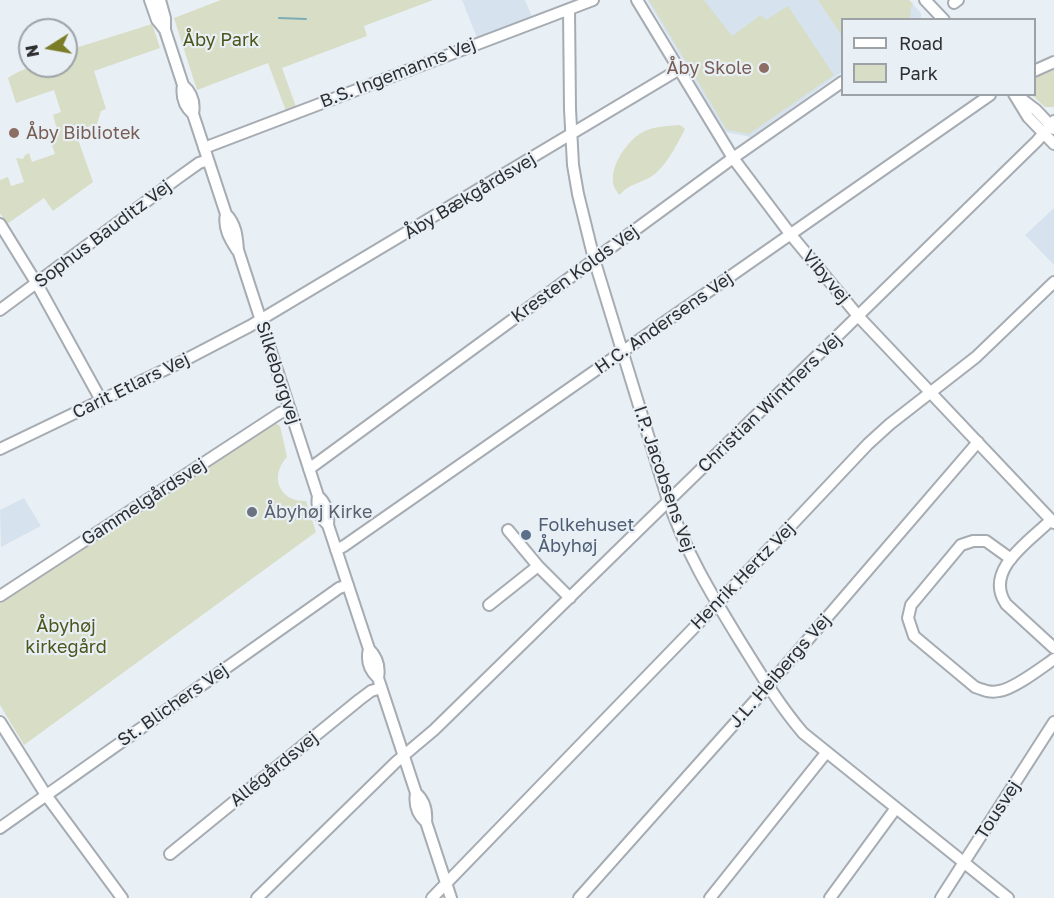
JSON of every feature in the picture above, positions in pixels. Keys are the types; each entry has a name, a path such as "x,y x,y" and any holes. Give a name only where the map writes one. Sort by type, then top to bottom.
{"street":[{"name":"Silkeborgvej","path":"150,0 157,20 165,30"},
{"name":"Silkeborgvej","path":"160,0 165,18 165,30 183,85 182,93 186,108 193,114 226,214 224,223 229,237 238,250 318,496 316,504 321,519 328,525 369,649 367,657 371,672 380,683 416,793 414,801 419,816 426,822 450,898"},
{"name":"B.S. Ingemanns Vej","path":"204,148 593,0"},
{"name":"Vibyvej","path":"637,0 733,158 791,235 858,317 1053,522"},
{"path":"926,0 942,18"},
{"name":"I.P. Jacobsens Vej","path":"569,9 571,135 578,194 594,260 669,501 687,550 717,604 768,686 784,711 803,733 1008,898"},
{"path":"1036,71 1054,62"},
{"name":"Åby Bækgårdsvej","path":"261,320 678,70"},
{"name":"Kresten Kolds Vej","path":"309,469 733,158 841,83"},
{"name":"H.C. Andersens Vej","path":"336,550 989,96"},
{"path":"1016,96 1029,117 1051,127 1054,144"},
{"name":"Christian Winthers Vej","path":"257,898 404,755 421,743 1051,127"},
{"name":"Sophus Bauditz Vej","path":"0,310 177,178 199,163 208,160"},
{"path":"0,224 37,284 101,400"},
{"name":"Henrik Hertz Vej","path":"432,898 717,604 868,444 976,357 1054,282"},
{"name":"Carit Etlars Vej","path":"0,449 179,363 261,320"},
{"name":"Gammelgårdsvej","path":"0,596 280,413 290,409"},
{"name":"J.L. Heibergs Vej","path":"579,898 768,686 978,442"},
{"path":"1053,522 1011,560 1000,575 998,584 1001,598 1006,604 1054,648"},
{"path":"508,530 538,566 570,598"},
{"path":"1011,560 986,541 973,541 961,545 911,604 908,618 911,631 975,687 991,692 1006,690 1054,659"},
{"path":"489,605 538,566"},
{"name":"St. Blichers Vej","path":"0,828 339,588 348,585"},
{"name":"Allégårdsvej","path":"170,854 380,683"},
{"path":"0,722 46,795 122,898"},
{"name":"Tousvej","path":"941,898 1054,722"},
{"path":"710,898 826,753"},
{"path":"830,898 896,808"}],"shaded area":[{"path":"462,0 525,0 532,17 477,38"},
{"name":"Åby Skole","path":"647,0 909,0 921,13 920,18 841,18 841,73 751,137 725,132"},
{"path":"1054,208 1054,265 1025,235"},
{"path":"24,498 41,526 1,547 0,510"}],"green space":[{"name":"Åby Park","path":"221,0 433,0 364,26 367,36 282,68 296,107 286,111 268,63 197,90 174,18"},
{"name":"Åby Skole","path":"649,0 704,0 732,36 761,15 766,20 788,6 834,75 749,134 727,130"},
{"path":"818,0 909,0 913,4 910,18 841,18 841,34"},
{"path":"152,24 160,48 94,71 106,109 101,111 97,124 75,131 93,182 53,211 44,198 7,224 0,213 0,180 8,177 11,186 24,182 16,158 23,159 29,153 32,162 55,154 49,136 58,133 53,115 61,112 54,90 16,103 8,78 18,72 18,78 78,78 78,47"},
{"path":"1054,68 1054,107 1045,107 1033,96 1036,96 1036,77"},
{"path":"680,125 685,129 661,168 652,176 627,188 620,195 615,188 614,170 629,143 647,130"},
{"name":"Åbyhøj kirkegård","path":"275,423 280,426 287,457 279,472 280,487 289,497 306,501 316,532 24,745 0,705 0,604"}],"waterway":[{"path":"279,18 306,19"}],"place":[{"name":"Åby Skole","path":"764,68"},
{"name":"Åby Bibliotek","path":"14,133"},
{"name":"Åbyhøj Kirke","path":"252,512"},
{"name":"Folkehuset Åbyhøj","path":"526,535"}]}
